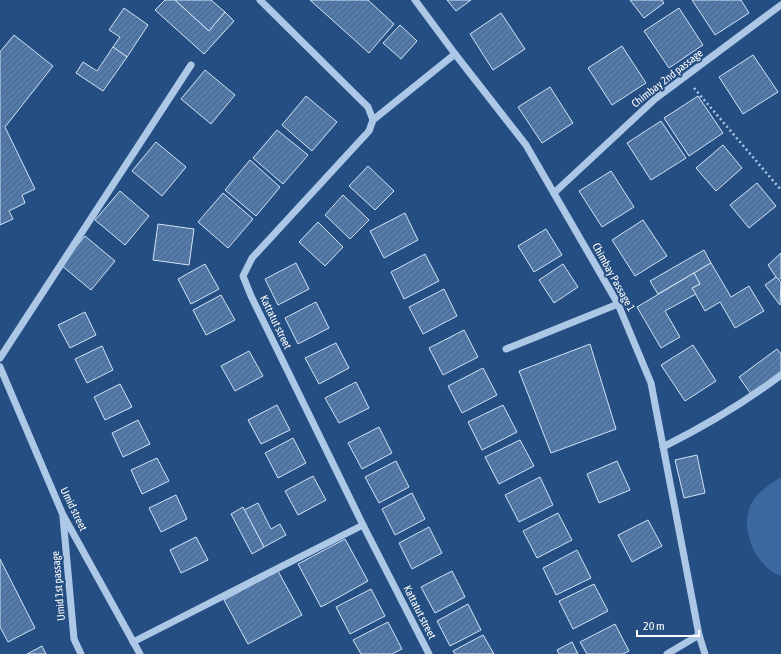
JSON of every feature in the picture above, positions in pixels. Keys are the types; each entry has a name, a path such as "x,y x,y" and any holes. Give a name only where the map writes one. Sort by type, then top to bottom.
{"street":[{"path":"260,0 368,107 374,120"},
{"name":"Chimbay Passage 1","path":"415,0 526,145 618,304 651,383 699,636 705,654"},
{"name":"Chimbay 2nd passage","path":"554,193 655,98 781,5"},
{"path":"775,10 781,16"},
{"name":"Kattatut street","path":"429,654 363,525 251,296 243,276 252,258 369,131 374,120 455,54"},
{"path":"0,358 191,65"},
{"path":"506,349 618,304"},
{"name":"Umid street","path":"0,367 63,515 140,654"},
{"path":"663,447 712,421 752,396 781,375"},
{"name":"Umid 1st passage","path":"63,515 74,639 81,654"},
{"path":"133,642 363,525"},
{"path":"666,654 699,636"}],"path":[{"path":"685,76 781,190"}],"shaded area":[{"path":"781,477 781,576 772,571 757,556 748,535 747,524 748,514 754,499 764,489"}],"building":[{"path":"165,0 175,0 209,31 225,12 234,21 204,54 155,10"},
{"path":"175,0 211,0 225,12 209,31"},
{"path":"310,0 368,0 394,24 369,53"},
{"path":"447,0 471,0 456,11"},
{"path":"630,0 662,0 664,3 644,18"},
{"path":"692,0 741,0 749,13 715,35"},
{"path":"124,8 148,25 127,57 113,47 120,37 109,30"},
{"path":"679,8 703,45 669,68 644,31"},
{"path":"501,13 525,49 493,70 470,34"},
{"path":"400,25 417,41 401,59 383,43"},
{"path":"14,35 53,66 5,127 35,189 22,195 25,203 9,211 13,219 0,225 0,52"},
{"path":"622,46 646,83 612,105 588,68"},
{"path":"113,47 127,57 103,91 76,73 83,62 97,71"},
{"path":"753,55 778,92 743,114 719,77"},
{"path":"205,70 235,95 211,124 181,99"},
{"path":"550,87 573,123 542,143 518,107"},
{"path":"306,96 337,122 312,151 282,125"},
{"path":"698,96 723,133 689,156 664,118"},
{"path":"661,121 686,158 651,180 627,143"},
{"path":"277,130 308,155 283,184 253,158"},
{"path":"156,142 186,167 162,196 132,171"},
{"path":"723,145 742,168 716,191 696,168"},
{"path":"250,160 280,187 256,216 225,190"},
{"path":"368,166 394,191 375,210 349,186"},
{"path":"611,171 634,207 602,227 579,191"},
{"path":"757,183 776,206 749,228 730,205"},
{"path":"120,191 149,216 125,245 95,220"},
{"path":"223,193 253,219 228,248 198,222"},
{"path":"343,195 369,220 350,239 325,215"},
{"path":"405,213 418,240 384,258 370,231"},
{"path":"643,220 667,256 635,276 612,240"},
{"path":"318,222 343,247 325,266 299,242"},
{"path":"158,224 194,229 189,265 153,260"},
{"path":"546,229 562,255 534,272 518,246"},
{"path":"85,236 115,261 91,290 61,265"},
{"path":"704,250 711,263 658,294 650,281"},
{"path":"781,253 781,278 778,280 768,265"},
{"path":"425,254 439,281 404,299 391,272"},
{"path":"296,263 309,289 278,305 265,279"},
{"path":"711,263 731,297 749,286 764,311 735,328 720,302 705,311 692,288 700,284 694,273"},
{"path":"205,264 219,289 191,304 178,279"},
{"path":"563,264 578,287 554,303 539,280"},
{"path":"694,273 700,284 692,288 696,294 665,311 680,337 661,348 637,307"},
{"path":"776,277 781,282 780,305 765,285"},
{"path":"444,289 457,316 423,334 409,307"},
{"path":"221,295 235,320 206,335 193,310"},
{"path":"316,302 329,328 298,344 285,318"},
{"path":"85,312 96,335 70,348 58,325"},
{"path":"464,330 478,357 443,375 429,348"},
{"path":"336,343 349,368 319,384 305,358"},
{"path":"590,344 616,429 551,453 519,371"},
{"path":"693,345 716,381 685,401 661,365"},
{"path":"102,346 113,370 87,383 75,359"},
{"path":"777,349 781,354 781,373 751,394 739,377"},
{"path":"249,351 263,376 235,391 221,366"},
{"path":"483,368 497,395 462,413 448,386"},
{"path":"356,382 369,408 339,423 325,398"},
{"path":"120,384 132,407 105,420 94,397"},
{"path":"277,405 290,430 261,444 248,420"},
{"path":"503,405 517,432 482,450 468,422"},
{"path":"138,420 150,444 123,457 112,433"},
{"path":"379,427 392,453 362,469 348,443"},
{"path":"293,438 306,463 278,478 265,453"},
{"path":"520,440 534,466 499,484 485,457"},
{"path":"697,455 705,493 684,498 675,460"},
{"path":"157,458 169,481 142,494 131,470"},
{"path":"396,461 409,487 379,503 365,477"},
{"path":"617,461 630,490 599,503 587,474"},
{"path":"313,476 326,500 298,515 285,491"},
{"path":"540,477 553,505 519,522 505,495"},
{"path":"412,493 425,519 395,535 382,509"},
{"path":"176,495 187,519 161,532 149,508"},
{"path":"258,503 271,529 280,524 286,535 264,547 244,510"},
{"path":"243,507 264,547 252,554 231,514"},
{"path":"558,513 572,540 537,558 523,531"},
{"path":"648,520 662,546 632,562 618,535"},
{"path":"429,527 442,553 412,569 399,543"},
{"path":"196,537 208,560 181,573 170,550"},
{"path":"345,539 368,581 321,607 298,564"},
{"path":"577,550 591,578 556,595 543,568"},
{"path":"0,559 35,628 8,642 0,627"},
{"path":"278,571 302,615 248,644 224,600"},
{"path":"452,571 465,597 435,613 421,587"},
{"path":"594,584 608,611 573,629 559,601"},
{"path":"371,589 385,616 350,634 336,607"},
{"path":"468,604 481,630 450,646 437,621"},
{"path":"388,622 402,649 392,654 361,654 353,640"},
{"path":"615,624 629,651 623,654 587,654 580,642"},
{"path":"483,635 494,654 455,654 453,651"},
{"path":"572,642 578,654 559,654 557,650"},
{"path":"42,646 46,654 27,654"}]}
